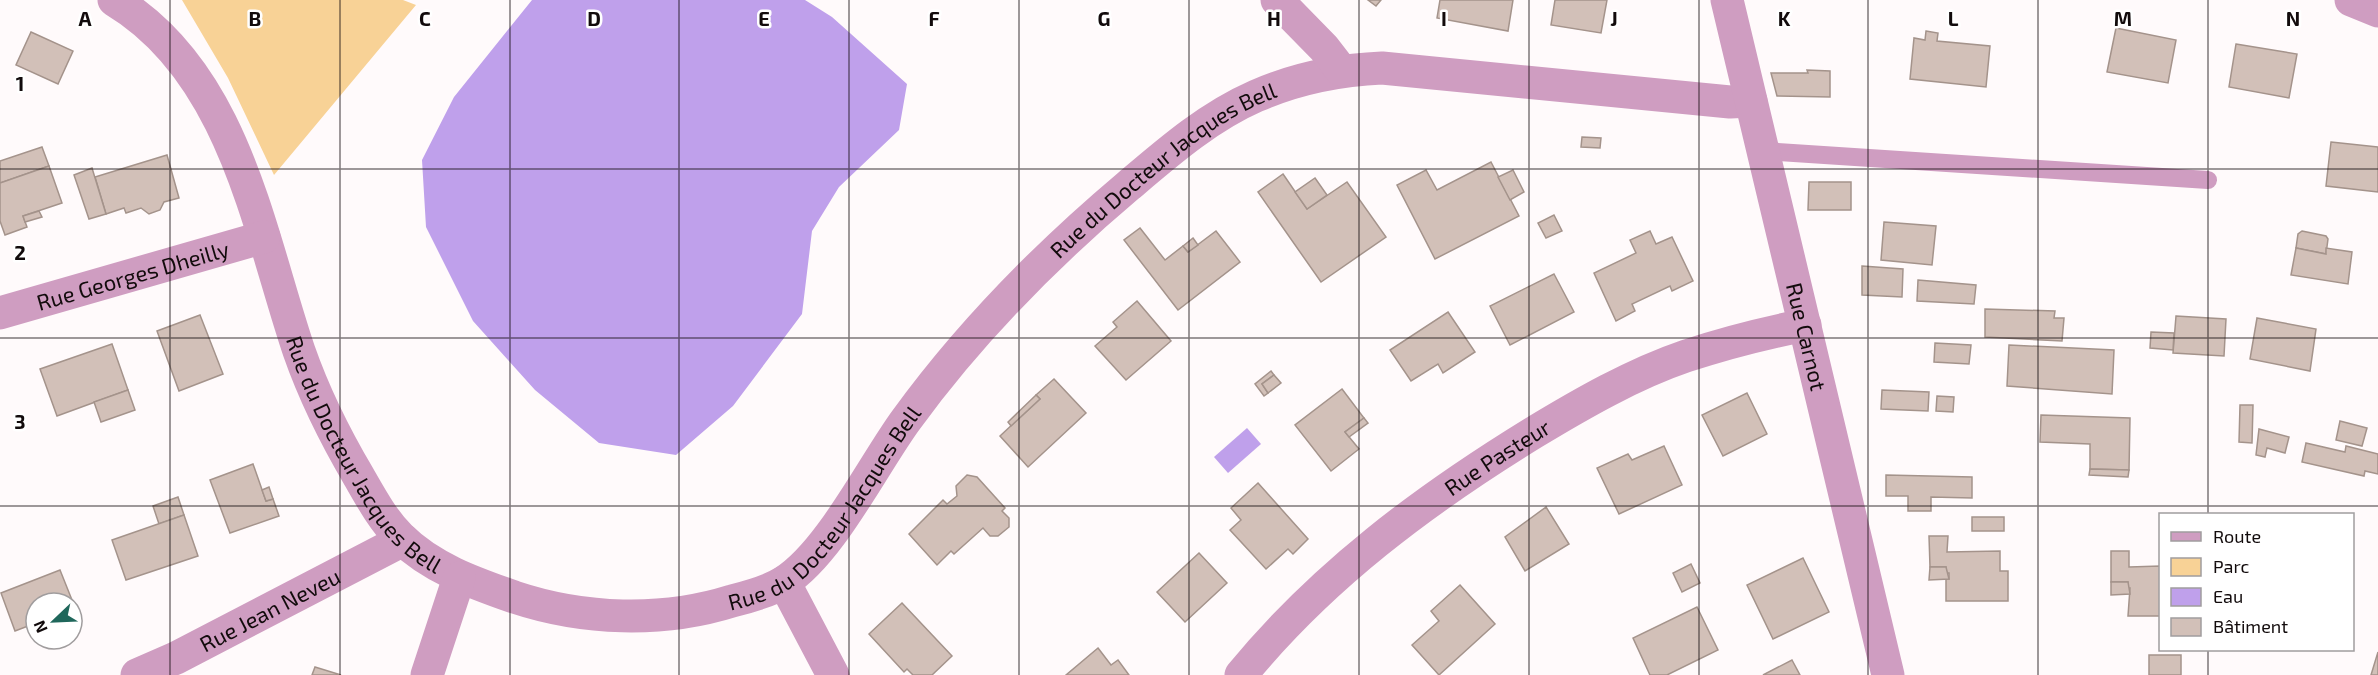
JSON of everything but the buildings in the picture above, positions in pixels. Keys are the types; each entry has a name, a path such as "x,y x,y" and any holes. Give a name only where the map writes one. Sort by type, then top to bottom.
{"street":[{"name":"Rue du Docteur Jacques Bell","path":"114,0 180,57 206,93 229,141 264,237 300,356 341,447 379,512 403,540 459,578 544,607 614,616 669,615 730,602 784,582 823,545 891,441 943,369 1007,297 1068,237 1179,143 1220,115 1255,96 1305,78 1341,70 1382,68 1730,102 1751,101"},
{"path":"1277,0 1324,48 1341,70"},
{"name":"Rue Carnot","path":"1727,0 1888,675"},
{"path":"2351,0 2378,11"},
{"name":"Rue Georges Dheilly","path":"0,313 264,237"},
{"name":"Rue Pasteur","path":"1241,675 1277,631 1344,568 1418,508 1501,453 1563,415 1624,383 1685,356 1805,325"},
{"name":"Rue Jean Neveu","path":"137,675 176,658 403,540"},
{"path":"427,675 459,578"},
{"path":"784,582 833,675"}],"lane":[{"path":"1763,151 2208,180"}],"green space":[{"path":"182,0 403,0 416,5 274,175 228,78"}],"water":[{"path":"532,0 805,0 832,17 907,84 899,130 839,187 812,231 802,314 733,406 676,455 599,443 535,390 473,321 426,227 422,160 454,97"},
{"path":"1247,428 1261,444 1228,473 1214,457"}]}
